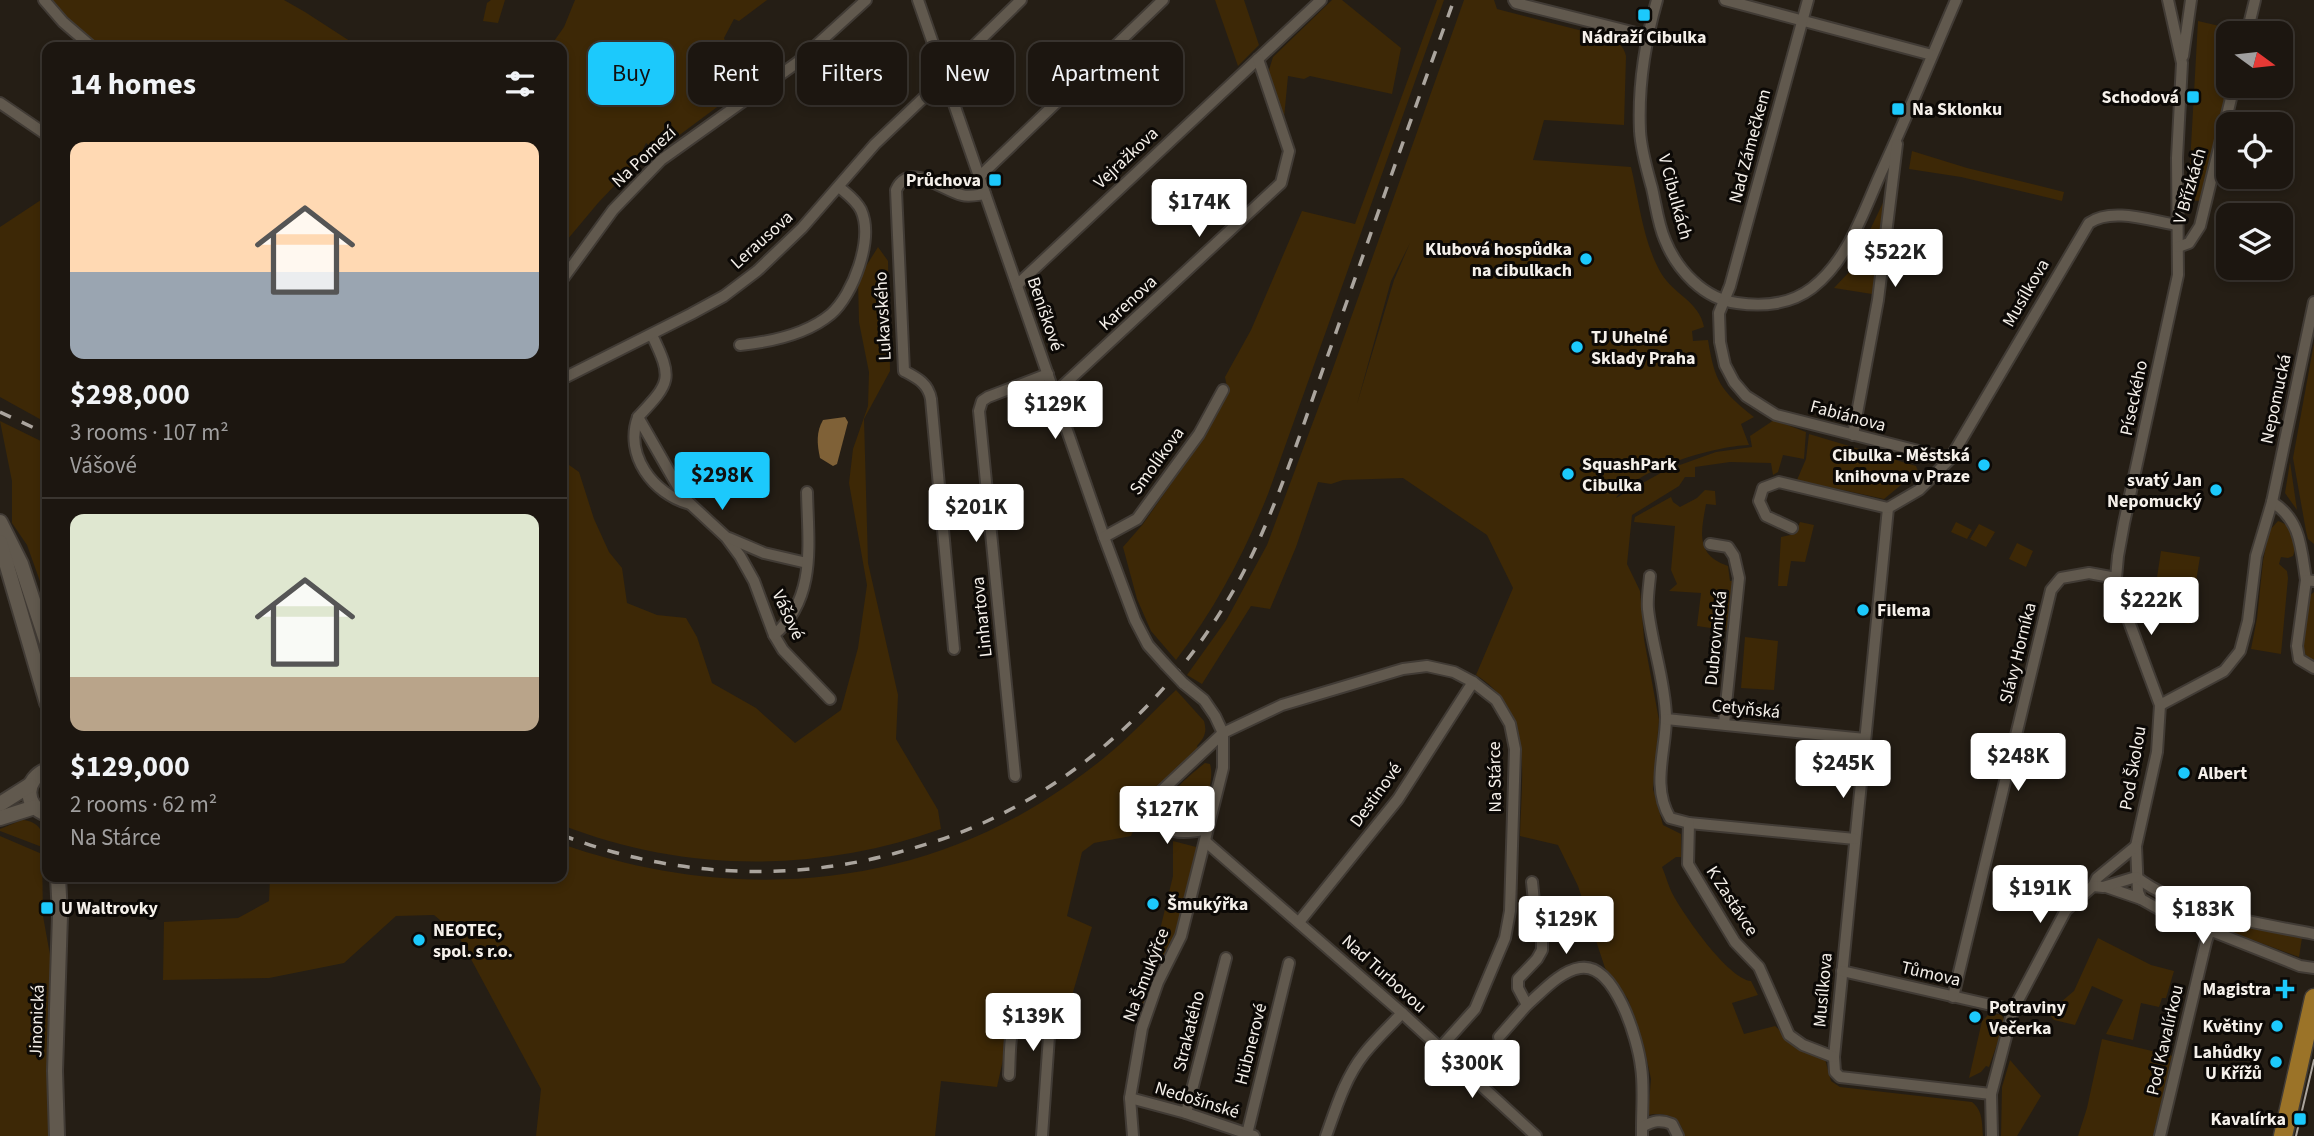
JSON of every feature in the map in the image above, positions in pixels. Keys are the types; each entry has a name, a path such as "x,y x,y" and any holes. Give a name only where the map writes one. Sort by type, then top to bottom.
{"main road":[{"path":"2283,1136 2314,998"}],"street":[{"path":"44,0 63,22 86,42"},
{"name":"Na Pomezí","path":"567,273 613,211 648,172 710,123 798,62 866,0"},
{"name":"Beníškové","path":"918,0 933,42"},
{"name":"Lerausova","path":"978,42 1021,0"},
{"path":"979,177 1163,0"},
{"name":"Vejražkova","path":"1017,285 1321,0"},
{"path":"1514,0 1516,3 1648,36"},
{"name":"V Cibulkách","path":"1657,0 1648,36 1640,99 1640,133 1664,239 1680,268 1703,289 1725,302 1755,306 1780,303 1811,289 1831,271 1847,247 1898,137 1956,0"},
{"path":"1725,0 1932,55"},
{"name":"Nad Zámečkem","path":"1725,302 1808,0"},
{"path":"2168,0 2182,63"},
{"path":"2176,225 2176,158 2182,63 2192,0"},
{"path":"2250,21 2255,0"},
{"name":"Karenova","path":"1055,393 1281,183 1289,151 1258,59"},
{"name":"V Břízkách","path":"2178,247 2189,243 2200,226 2231,98"},
{"name":"Lerausova","path":"567,377 724,296 757,271 785,246 874,144 921,100"},
{"path":"0,103 42,132"},
{"name":"Beníškové","path":"955,105 1135,620 1147,645 1183,683 1204,700 1223,733"},
{"path":"1853,435 1878,300 1898,137"},
{"name":"Lukavského","path":"954,649 931,399 923,382 904,371 897,190 904,180 914,177 964,196 985,194"},
{"path":"740,345 775,339 830,315 855,281 862,250 863,221 860,209 839,187"},
{"name":"Musílkova","path":"1950,459 2089,223 2097,218 2116,215 2176,225"},
{"name":"Píseckého","path":"2116,578 2122,534 2178,275 2176,225"},
{"name":"Fabiánova","path":"1725,302 1719,313 1720,342 1725,365 1746,396 1776,415 1950,459"},
{"name":"Nepomucká","path":"2160,705 2217,675 2230,666 2240,651 2248,621 2256,556 2272,502 2314,302"},
{"path":"638,416 662,390 667,377 652,335"},
{"name":"Linhartova","path":"1015,776 979,411 982,401 988,397 1048,374"},
{"name":"Smolíkova","path":"1104,537 1137,519 1199,434 1223,390"},
{"name":"Vášové","path":"638,416 635,448 643,468 666,494 690,504"},
{"name":"Vášové","path":"638,416 668,472 690,504 726,537 754,581 774,635 791,659 830,699"},
{"path":"1793,527 1766,516 1759,501 1763,488 1779,482 1888,508 1919,489 1950,459"},
{"path":"774,635 786,625 804,588 807,563 807,492"},
{"path":"2272,502 2284,510 2294,523 2310,580 2297,653 2302,663 2314,668"},
{"name":"Musílkova","path":"1834,1057 1888,508"},
{"path":"0,522 21,564 42,628"},
{"name":"Vášové","path":"726,537 764,553 807,563"},
{"path":"0,542 42,686"},
{"name":"Dubrovnická","path":"1710,544 1728,547 1734,556 1739,578 1724,724"},
{"name":"Slávy Horníka","path":"1953,997 2051,590 2062,578 2089,573 2116,578"},
{"path":"1650,576 1648,608 1664,688 1666,719 1659,787 1662,805 1670,818 1689,823 1855,839"},
{"name":"Pod Školou","path":"2116,578 2124,608 2160,705 2157,752 2137,846 2136,877"},
{"name":"Na Stárce","path":"1223,733 1282,705 1403,669 1427,666 1454,672 1474,682 1496,700 1510,724 1515,749 1510,911 1505,938 1475,1009 1440,1048"},
{"name":"Destinové","path":"1299,922 1398,799 1474,682"},
{"name":"Cetyňská","path":"1666,719 1865,739"},
{"path":"1207,829 1182,834 1167,829 1155,818 1150,808 1156,796 1223,733"},
{"name":"Na Šmukýřce","path":"1133,1136 1130,1098 1142,1028 1158,982 1181,936 1223,768 1223,733"},
{"path":"0,804 30,785 42,772"},
{"path":"0,818 41,811 29,796 30,785"},
{"name":"K Zastávce","path":"1689,823 1688,864 1735,942 1759,967 1790,1035 1803,1045 1834,1057"},
{"name":"Nad Turbovou","path":"1206,842 1402,1013 1536,1136"},
{"path":"2098,887 2097,878 2137,846"},
{"path":"1993,1136 1991,1094 2012,1010 2066,910 2098,887 2136,877"},
{"path":"2136,877 2141,900"},
{"path":"2136,877 2154,891 2215,912 2314,934"},
{"name":"Jinonická","path":"57,1136 55,1071 60,908 58,882"},
{"name":"Jinonická","path":"60,908 65,882"},
{"path":"1527,1005 1518,988 1518,979 1542,950 1532,882"},
{"path":"2098,887 2127,893 2209,931 2300,966 2314,968"},
{"name":"Pod Kavalírkou","path":"2160,1136 2215,912"},
{"name":"Strakatého","path":"1186,1113 1226,958"},
{"name":"Hübnerové","path":"1251,1135 1289,963"},
{"path":"1499,1037 1527,1005 1565,973 1582,967 1598,970 1609,982 1628,1016 1641,1066 1642,1132"},
{"name":"Tůmova","path":"1842,971 2012,1010"},
{"path":"1009,1075 1014,1022 1018,1014 1026,1009 1036,1009 1043,1013 1048,1022 1049,1036 1041,1136"},
{"path":"1326,1136 1349,1077 1363,1055 1402,1013"},
{"path":"1834,1057 1835,1072 1840,1077 1991,1094"},
{"name":"Nedošínské","path":"1130,1098 1251,1135"},
{"path":"1642,1132 1652,1122 1663,1120 1672,1124 1678,1136"}],"shaded area":[{"path":"51,0 284,0 351,42 94,42 84,37"},
{"path":"491,0 505,0 498,23 483,21 487,3"},
{"path":"575,0 767,0 739,21 734,19 724,42 688,42 688,105 720,105 662,148 655,149 646,143 636,163 567,240 567,42 554,42 564,27"},
{"path":"1215,0 1244,0 1259,45 1238,66"},
{"path":"1332,0 1342,0 1401,48 1392,94 1310,76 1304,79 1288,76 1284,118 1268,73 1273,57"},
{"path":"1437,0 1444,0 1268,494 1228,580 1176,660 1151,631 1137,599 1123,547 1143,524 1201,441 1228,392 1225,377 1251,330 1302,211 1355,224"},
{"path":"1464,0 1494,0 1497,9 1610,38 1618,43 1626,56 1624,125 1544,120 1533,160 1631,167 1646,235 1655,261 1666,281 1692,304 1701,318 1704,327 1692,331 1693,341 1708,340 1713,366 1721,384 1733,399 1754,417 1741,424 1749,445 1716,450 1677,461 1626,487 1616,498 1666,470 1716,452 1752,447 1750,436 1774,420 1806,432 1804,459 1783,455 1778,472 1773,475 1771,463 1730,462 1695,467 1695,477 1685,477 1679,486 1632,515 1627,564 1640,591 1644,639 1659,720 1653,789 1663,825 1681,834 1681,857 1676,857 1662,867 1672,893 1696,930 1730,969 1741,978 1751,981 1758,995 1732,1003 1744,1034 1775,1026 1791,1040 1825,1059 1831,1081 1840,1087 1972,1102 1980,1113 1983,1136 1684,1136 1680,1124 1671,1117 1648,1115 1651,1079 1644,1046 1628,999 1605,968 1578,886 1558,845 1520,836 1522,769 1516,727 1508,707 1495,690 1476,675 1513,588 1487,535 1403,478 1343,480 1331,484 1318,482 1296,547 1270,609 1251,606 1202,684 1187,675 1227,619 1267,545","holes":["1410,243 1394,280 1357,404 1391,281"]},
{"path":"2198,21 2216,25 2216,98 2225,98 2221,112 2216,112 2216,135 2200,201 2188,200"},
{"path":"1912,151 2064,192 2062,201 1961,177 1909,169"},
{"path":"1889,190 1872,294 1834,288 1851,270"},
{"path":"42,199 42,420 0,397 0,227"},
{"path":"878,247 888,261 890,371 864,419 868,563 898,695 896,739 938,810 941,829 847,854 751,862 655,852 608,841 567,827 567,464 579,472 594,519 609,552 622,568 627,603 657,615 686,618 697,637 712,683 756,708 795,743 841,710 858,648 867,585 849,483 853,449 868,406 869,372 859,322 858,279"},
{"path":"2314,343 2314,544 2308,539 2306,531 2293,458"},
{"path":"845,417 848,422 837,464 833,466 820,458 819,429 823,420"},
{"path":"0,421 42,442 42,587 27,545 12,523 12,481"},
{"path":"1809,434 1916,466 1918,471 1884,499 1797,480 1806,459"},
{"path":"2290,462 2297,510 2285,493"},
{"path":"1705,490 1715,491 1716,505 1706,504 1702,533 1705,549 1710,556 1728,566 1730,581 1735,581 1731,631 1697,626 1701,593 1669,591 1677,584 1671,570 1675,526 1634,522 1635,517 1671,497 1680,507 1697,498"},
{"path":"2278,521 2290,530 2295,545 2293,556 2281,557 2279,564 2287,571 2288,578 2281,654 2251,649 2269,531"},
{"path":"1800,522 1814,525 1805,562 1791,561 1787,586 1778,586 1781,537 1795,534"},
{"path":"1956,522 1972,530 1967,539 1951,532"},
{"path":"1979,524 1995,532 1986,547 1970,539"},
{"path":"5,541 38,631 42,645 42,666"},
{"path":"2017,543 2033,551 2026,567 2009,559"},
{"path":"2161,551 2200,557 2189,624 2151,617"},
{"path":"2314,592 2314,663 2307,658 2302,647 2308,597"},
{"path":"1745,637 1778,641 1774,690 1741,688"},
{"path":"1176,690 1204,721 1205,734 1197,746 1199,750 1149,794 1131,836 1094,843 1082,852 1067,916 1092,927 1059,1040 1050,1017 1042,1008 1028,1005 1018,1007 1013,1014 997,1087 941,1081 935,1136 536,1136 541,1089 458,935 434,915 396,916 344,963 269,978 163,980 164,922 238,918 269,901 270,882 567,882 567,846 622,862 684,874 745,879 807,878 868,870 928,855 986,832 1042,802 1119,745"},
{"path":"1205,763 1210,764 1210,786 1196,825 1175,820 1168,811 1170,798 1180,784"},
{"path":"22,820 32,823 42,832 42,847 0,831"},
{"path":"0,836 42,854 43,916 50,955 50,1136 0,1136"},
{"path":"1173,841 1200,848 1178,932 1155,978 1138,1021 1173,876"},
{"path":"2229,926 2302,938 2299,957 2231,932"},
{"path":"2098,938 2151,965 2174,971 2166,998 2162,998 2159,1007 2141,1003 2133,1040 2106,1034 2123,1000 2092,986 2075,1025 2054,1020 2048,1013 2074,991"},
{"path":"1028,1012 1042,1016 1046,1037 1022,1034 1019,1022"},
{"path":"2001,1014 2005,1021 1989,1067 1986,1066 1969,1078 1982,1021 1988,1015"},
{"path":"2102,1039 2173,1056 2153,1136 2078,1136"},
{"path":"2010,1060 2041,1096 2017,1136 2001,1136 2002,1087"}],"tram line":[{"path":"2296,1136 2314,1060"}],"railway":[{"path":"567,837 643,859 728,871 813,869 855,863 962,832 1028,800 1110,741 1147,707 1180,669 1210,628 1259,540 1298,441 1454,0"},
{"path":"0,412 42,432"}],"place":[{"name":"Nádraží Cibulka","path":"1644,15"},
{"name":"Schodová","path":"2193,97"},
{"name":"Na Sklonku","path":"1898,109"},
{"name":"Průchova","path":"995,180"},
{"name":"Klubová hospůdka na cibulkach","path":"1586,259"},
{"name":"TJ Uhelné Sklady Praha","path":"1577,347"},
{"name":"Cibulka - Městská knihovna v Praze","path":"1984,465"},
{"name":"SquashPark Cibulka","path":"1568,474"},
{"name":"svatý Jan Nepomucký","path":"2216,490"},
{"name":"Filema","path":"1863,610"},
{"name":"Albert","path":"2184,773"},
{"name":"Šmukýřka","path":"1153,904"},
{"name":"U Waltrovky","path":"47,908"},
{"name":"NEOTEC, spol. s r.o.","path":"419,940"},
{"name":"Magistra","path":"2285,989"},
{"name":"Potraviny Večerka","path":"1975,1017"},
{"name":"Květiny","path":"2277,1026"},
{"name":"Lahůdky U Křížů","path":"2276,1062"},
{"name":"Kavalírka","path":"2300,1119"}]}
